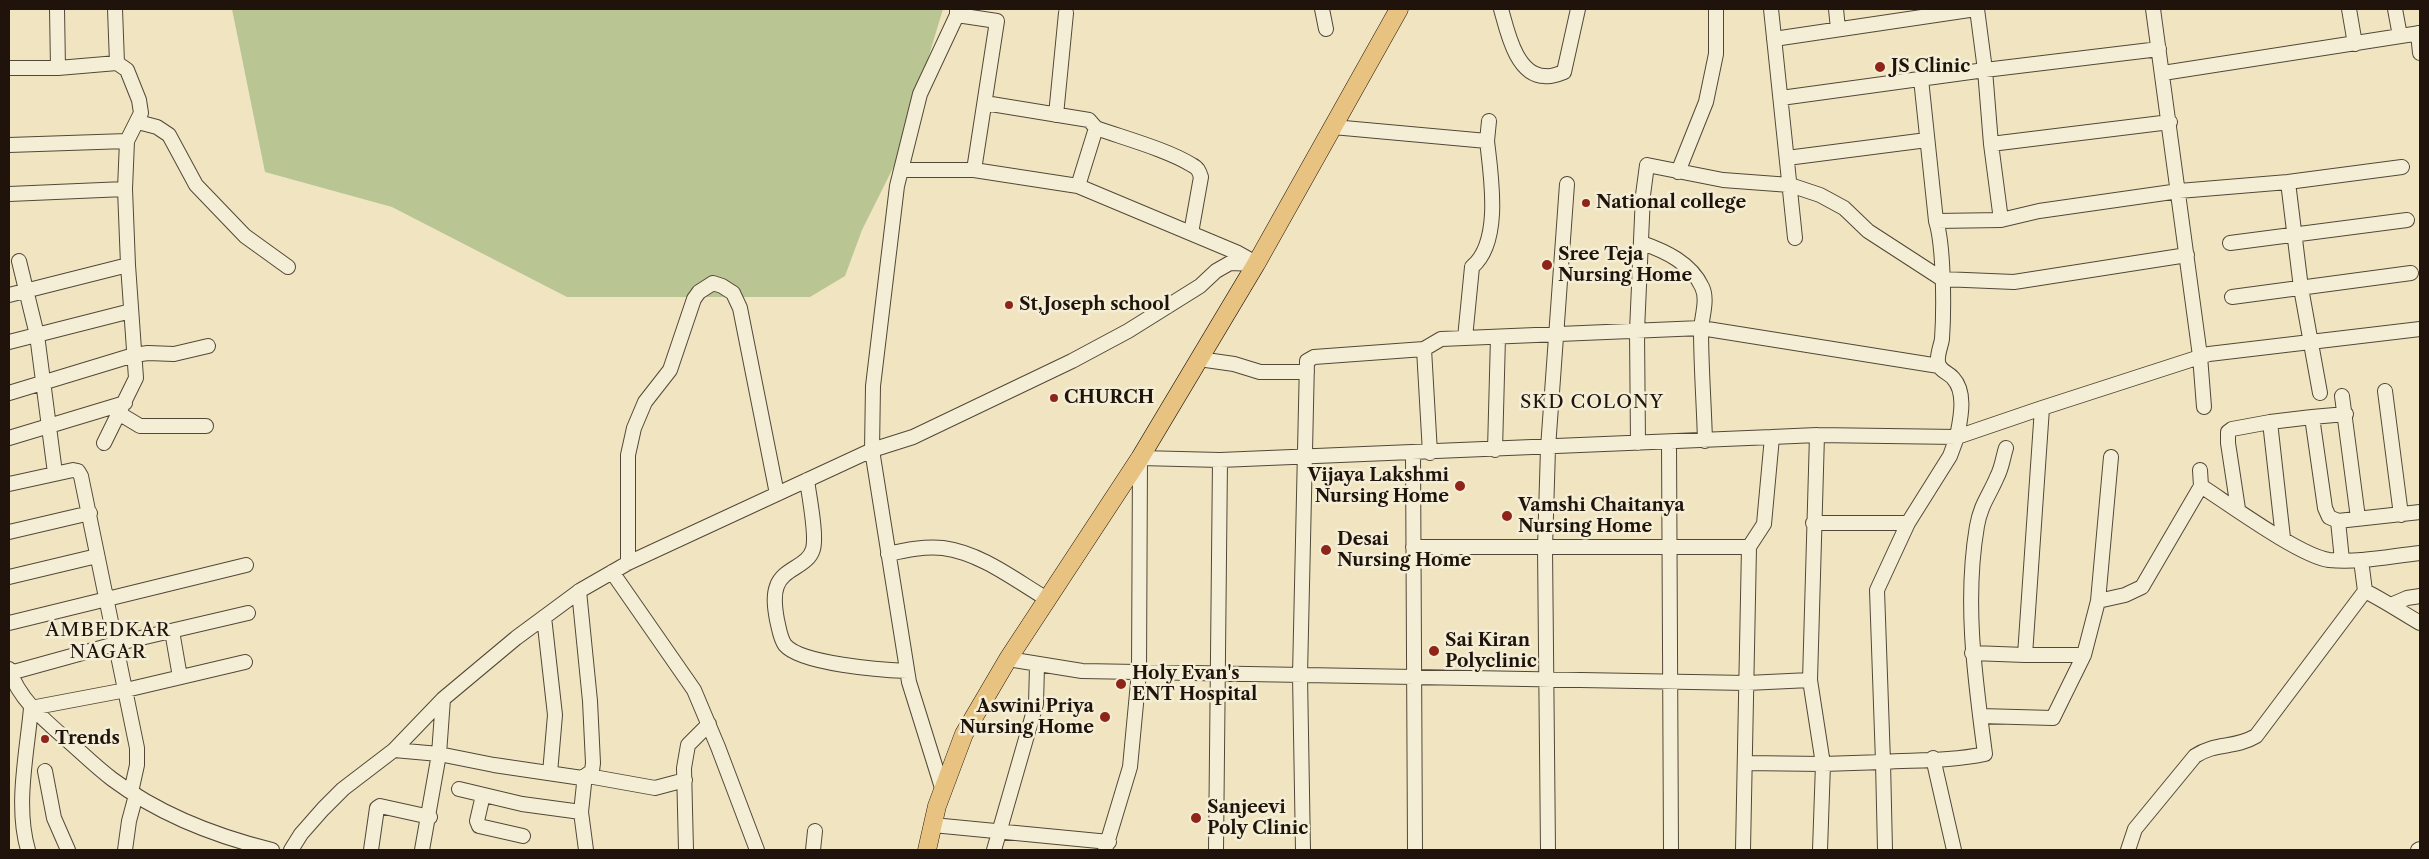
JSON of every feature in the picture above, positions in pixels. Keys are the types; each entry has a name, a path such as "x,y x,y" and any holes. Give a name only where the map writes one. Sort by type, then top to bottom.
{"main road":[{"path":"927,850 943,791 964,734 1008,659 1140,458 1200,359 1256,264 1399,9"}],"street":[{"path":"57,9 58,68"},
{"path":"115,9 117,63"},
{"path":"1322,9 1326,29"},
{"path":"1501,9 1508,32 1522,64 1529,70 1544,77 1564,72 1578,9"},
{"path":"1678,172 1706,102 1716,54 1716,9"},
{"path":"1771,9 1795,238"},
{"path":"1836,9 1838,29"},
{"path":"1774,38 1838,29 1896,15 1976,9 1985,70 1991,144 2001,220"},
{"path":"2154,9 2200,356 2204,407"},
{"path":"2348,9 2355,44"},
{"path":"2395,9 2400,36"},
{"path":"943,791 907,672 872,450 873,386 896,196 901,170 920,94 957,12 997,21 974,170"},
{"path":"1056,115 1066,13"},
{"path":"2163,73 2419,33 2420,54"},
{"path":"1780,98 1985,70 2160,49"},
{"path":"9,68 58,68 117,63 127,70 139,100 141,113 127,141 125,189 136,378 104,443"},
{"path":"1921,79 1936,220 1939,231 1942,279 1942,340 1938,356 1939,366"},
{"path":"985,103 1089,120 1096,128 1193,165 1199,170 1201,177 1191,233"},
{"path":"1465,338 1472,267 1481,260 1488,248 1492,190 1487,141 1489,121"},
{"path":"138,122 157,127 169,135 196,184 244,236 288,268"},
{"path":"1991,144 2170,122"},
{"path":"1333,127 1487,141"},
{"path":"1078,186 1096,128"},
{"path":"1787,158 1928,140"},
{"path":"9,145 127,141"},
{"path":"1638,443 1637,331 1642,243 1642,195 1647,165 1724,180 1790,185 1820,195 1844,208 1868,231 1942,279 2014,282 2187,255"},
{"path":"1936,220 2001,220 2039,211 2179,191 2288,182 2402,167"},
{"path":"901,170 974,170 1078,186 1238,252 1256,264"},
{"path":"2288,182 2301,288 2320,393"},
{"path":"1548,850 1544,679 1545,548 1548,448 1567,184"},
{"path":"9,194 125,189"},
{"path":"2230,243 2407,220"},
{"path":"1642,243 1665,251 1677,259 1698,280 1703,288 1702,328 1705,441"},
{"path":"19,261 37,335 54,473"},
{"path":"291,850 301,834 343,789 394,750 443,699 516,638 578,591 628,563 776,494 872,450 912,437 1072,361 1128,331 1200,286 1216,271 1230,263 1256,264"},
{"path":"9,295 128,265"},
{"path":"2232,297 2411,274"},
{"path":"628,563 628,455 634,428 645,402 670,370 694,299 704,286 713,283 733,293 740,308 776,494"},
{"path":"9,342 131,311"},
{"path":"1303,850 1300,675 1307,361 1314,357 1424,349 1440,339 1702,328 1939,366 1954,378 1960,392 1962,412 1957,437 1950,456 1908,523 1877,590 1885,850"},
{"path":"933,825 999,831 1107,846 1130,767 1139,672 1140,458 1220,460 1430,453 1817,435 1957,437 2200,356 2420,329"},
{"path":"1495,450 1498,337"},
{"path":"9,393 42,381 134,355 148,353 174,354 208,346"},
{"path":"1424,349 1430,453"},
{"path":"1200,359 1234,364 1260,372 1307,372"},
{"path":"2385,391 2401,515"},
{"path":"2342,396 2346,414 2358,518"},
{"path":"2025,656 2042,408"},
{"path":"122,409 140,426 206,426"},
{"path":"9,438 122,409"},
{"path":"2238,509 2228,432 2232,429 2270,422 2346,414"},
{"path":"2312,417 2325,508 2329,517 2338,521 2420,512"},
{"path":"2270,422 2283,538"},
{"path":"1817,435 1810,680 1823,764 1820,850"},
{"path":"1743,850 1749,547 1764,524 1772,437"},
{"path":"1669,442 1671,850"},
{"path":"1745,763 1823,764 1883,762 1933,758 1958,759 1985,754 1972,653 1970,581 1977,525 1983,501 1998,476 2006,448"},
{"path":"1413,453 1413,677 1416,850"},
{"path":"1980,716 2053,718 2084,655 2098,601 2110,457"},
{"path":"1216,850 1216,674 1220,460"},
{"path":"2098,601 2126,595 2142,587 2201,486 2200,470"},
{"path":"9,484 54,473 78,471 90,513 137,748 138,765 125,850"},
{"path":"807,480 814,544 808,560 789,572 777,583 775,592 776,613 781,638 786,646 800,654 857,668 907,672"},
{"path":"2201,486 2283,538 2317,556 2342,560 2361,560 2420,553"},
{"path":"9,532 90,513"},
{"path":"2338,521 2342,560"},
{"path":"1813,523 1908,523"},
{"path":"1413,546 1545,548 1749,547"},
{"path":"888,554 911,549 942,548 976,557 1047,599"},
{"path":"9,576 98,556"},
{"path":"2128,850 2135,829 2195,756 2206,749 2243,744 2256,736 2365,591 2361,560"},
{"path":"9,623 246,565"},
{"path":"612,572 694,690 709,724 757,850"},
{"path":"578,591 590,701 593,764 585,777 581,812 586,850"},
{"path":"2365,591 2393,604 2397,610 2420,624"},
{"path":"2393,604 2406,598 2420,596"},
{"path":"248,613 10,671 31,708 111,778 133,794 198,828 238,842 272,850"},
{"path":"544,617 555,715 550,773"},
{"path":"172,631 180,677"},
{"path":"1972,653 2025,656 2084,655"},
{"path":"1008,659 1037,666 1082,671 1746,683 1810,680"},
{"path":"31,708 126,690 245,662"},
{"path":"994,850 1036,704 1037,666"},
{"path":"422,850 430,817 439,754 443,699"},
{"path":"28,850 23,827 23,798 31,708"},
{"path":"686,850 684,768 688,744 709,724"},
{"path":"394,750 439,754 494,765 656,788 685,780"},
{"path":"1933,758 1954,850"},
{"path":"45,771 54,818 68,850"},
{"path":"459,789 522,804 581,812"},
{"path":"482,795 479,826 523,836"},
{"path":"370,850 377,808 380,806 430,817"},
{"path":"813,850 815,831"}],"green space":[{"path":"232,9 943,9 898,158 862,230 845,276 810,297 567,297 392,207 265,172"}],"place":[{"name":"JS Clinic","path":"1880,67"},
{"name":"National college","path":"1586,203"},
{"name":"Sree Teja Nursing Home","path":"1547,265"},
{"name":"St,Joseph school","path":"1009,305"},
{"name":"CHURCH","path":"1054,398"},
{"name":"Vijaya Lakshmi Nursing Home","path":"1460,486"},
{"name":"Vamshi Chaitanya Nursing Home","path":"1507,516"},
{"name":"Desai Nursing Home","path":"1326,550"},
{"name":"Sai Kiran Polyclinic","path":"1434,651"},
{"name":"Holy Evan's ENT Hospital","path":"1121,684"},
{"name":"Aswini Priya Nursing Home","path":"1105,717"},
{"name":"Trends","path":"45,739"},
{"name":"Sanjeevi Poly Clinic","path":"1196,818"}],"district":[{"name":"SKD COLONY","path":"1592,403"},
{"name":"AMBEDKAR NAGAR","path":"108,642"}]}
